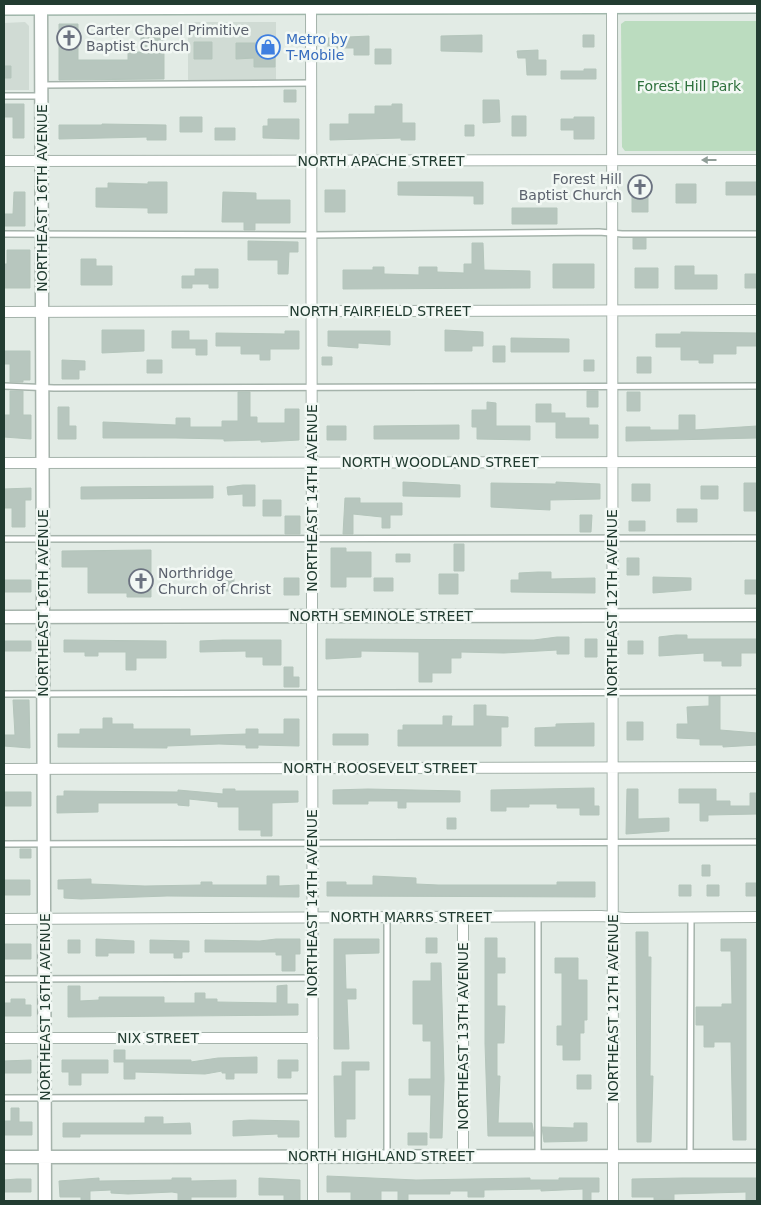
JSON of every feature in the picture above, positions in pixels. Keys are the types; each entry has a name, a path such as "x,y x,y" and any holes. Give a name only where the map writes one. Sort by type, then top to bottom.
{"main road":[{"path":"4,7 41,5 340,4 757,5"}],"street":[{"name":"NORTHEAST 16TH AVENUE","path":"41,5 45,1201"},
{"name":"NORTHEAST 14TH AVENUE","path":"311,5 313,1201"},
{"name":"NORTHEAST 12TH AVENUE","path":"612,5 613,1201"},
{"name":"NORTH APACHE STREET","path":"4,161 757,160"},
{"name":"NORTH FAIRFIELD STREET","path":"4,312 757,310"},
{"name":"NORTH WOODLAND STREET","path":"4,463 757,462"},
{"name":"NORTH SEMINOLE STREET","path":"4,616 757,615"},
{"name":"NORTH ROOSEVELT STREET","path":"4,769 757,767"},
{"name":"NORTHEAST 13TH AVENUE","path":"463,917 464,1156"},
{"name":"NORTH MARRS STREET","path":"4,919 757,918"},
{"name":"NIX STREET","path":"4,1038 313,1038"},
{"name":"NORTH HIGHLAND STREET","path":"4,1157 757,1156"}],"lane":[{"path":"4,96 42,91 311,84"},
{"path":"4,234 757,234"},
{"path":"4,386 312,388 757,386"},
{"path":"4,539 757,538"},
{"path":"4,694 757,692"},
{"path":"4,844 757,842"},
{"path":"388,917 388,1156"},
{"path":"538,917 538,1156"},
{"path":"690,1156 691,918"},
{"path":"4,979 312,978"},
{"path":"4,1098 313,1097"}],"shaded area":[{"path":"25,22 29,26 29,90 4,90 4,23"},
{"path":"188,22 276,22 276,81 188,81"}],"green space":[{"name":"Forest Hill Park","path":"625,21 757,21 757,151 625,151 622,147 621,24"}],"building":[{"path":"59,24 78,24 78,60 128,60 128,52 141,52 141,27 164,27 164,79 59,80"},
{"path":"482,35 482,52 441,51 441,36"},
{"path":"583,35 594,35 594,47 583,47"},
{"path":"369,36 369,55 354,55 354,48 328,48 328,38"},
{"path":"194,42 212,42 212,59 194,59"},
{"path":"236,43 275,43 275,67 254,67 254,58 236,59"},
{"path":"375,49 391,49 391,64 375,64"},
{"path":"538,50 538,60 546,60 546,75 527,75 526,58 518,58 517,51"},
{"path":"4,66 11,66 11,78 4,78"},
{"path":"584,69 596,69 596,79 561,79 561,71 584,71"},
{"path":"284,90 296,90 296,102 284,102"},
{"path":"483,100 499,100 500,122 483,123"},
{"path":"4,104 24,104 24,138 13,138 13,117 4,117"},
{"path":"392,104 402,104 402,123 415,123 415,140 401,140 401,138 330,140 330,124 349,124 349,114 375,114 375,106 392,106"},
{"path":"512,116 526,116 526,136 512,136"},
{"path":"180,117 202,117 202,132 180,132"},
{"path":"574,117 594,117 594,139 574,139 574,130 561,130 561,119 574,119"},
{"path":"268,119 299,119 299,139 263,138 263,126 268,126"},
{"path":"59,125 166,125 166,140 147,140 147,137 59,139"},
{"path":"465,125 474,125 474,136 465,136"},
{"path":"215,128 235,128 235,140 215,140"},
{"path":"632,180 648,180 648,212 632,212"},
{"path":"148,182 167,182 167,213 148,213 148,208 96,207 96,188 108,188 108,183 148,184"},
{"path":"398,182 483,182 483,204 474,204 474,196 398,195"},
{"path":"726,182 757,182 757,195 726,195"},
{"path":"676,184 696,184 696,203 676,203"},
{"path":"325,190 345,190 345,212 325,212"},
{"path":"14,192 25,192 25,226 4,226 4,214 13,214"},
{"path":"223,192 256,193 256,200 290,200 290,223 255,223 255,230 244,230 244,222 222,222"},
{"path":"512,208 557,208 557,224 512,224"},
{"path":"633,238 646,238 646,249 633,249"},
{"path":"248,241 298,242 298,252 289,252 288,274 278,274 278,260 248,260"},
{"path":"472,243 483,243 484,270 530,271 530,288 343,289 343,270 373,270 373,267 384,267 384,274 419,275 419,267 437,267 437,272 464,273 464,264 472,264"},
{"path":"7,250 30,250 30,288 4,288 4,264 7,264"},
{"path":"81,259 96,259 96,266 112,266 112,285 81,285"},
{"path":"553,264 594,264 594,288 553,288"},
{"path":"675,266 694,266 694,275 717,275 717,289 675,289"},
{"path":"635,268 658,268 658,288 635,288"},
{"path":"195,269 218,269 218,288 209,288 209,284 192,284 192,288 182,288 182,276 195,276"},
{"path":"745,274 757,274 757,288 745,288"},
{"path":"102,330 144,330 144,351 102,353"},
{"path":"445,330 483,332 483,346 472,346 472,351 445,351"},
{"path":"172,331 189,331 189,340 207,340 207,355 196,355 196,348 172,348"},
{"path":"285,331 299,331 299,349 270,349 270,360 260,360 260,354 241,354 241,346 216,346 216,333 285,334"},
{"path":"328,331 390,331 390,345 358,343 358,348 328,346"},
{"path":"681,332 757,333 757,346 736,346 736,354 713,354 713,363 699,363 699,360 681,360 681,347 656,347 656,334 681,334"},
{"path":"511,338 569,339 569,352 511,352"},
{"path":"493,346 505,346 505,362 493,362"},
{"path":"4,351 30,351 30,380 10,382 10,364 4,364"},
{"path":"322,357 332,357 332,365 322,365"},
{"path":"637,357 651,357 651,373 637,373"},
{"path":"62,360 85,361 85,370 79,370 79,379 62,379"},
{"path":"147,360 162,360 162,373 147,373"},
{"path":"584,360 594,360 594,371 584,371"},
{"path":"10,391 23,391 23,415 31,415 31,439 4,437 4,415 10,415"},
{"path":"587,391 598,391 598,407 587,407"},
{"path":"238,392 250,392 250,417 257,417 257,423 285,423 285,409 299,409 299,440 261,442 261,440 224,441 224,439 103,438 103,422 176,425 176,418 190,418 190,427 222,427 222,421 238,421"},
{"path":"627,392 640,392 640,411 627,411"},
{"path":"487,402 496,403 496,426 530,426 530,440 477,439 477,427 472,427 472,410 487,410"},
{"path":"536,404 551,404 551,413 565,413 565,418 589,418 589,425 598,425 598,438 556,438 556,422 536,422"},
{"path":"58,407 69,407 69,426 76,426 76,439 58,439"},
{"path":"679,415 695,415 695,430 757,426 757,438 626,441 626,427 650,427 650,430 679,430"},
{"path":"459,425 459,439 374,439 374,426"},
{"path":"327,426 346,426 346,440 327,440"},
{"path":"403,482 460,485 460,497 403,496"},
{"path":"556,482 600,484 600,499 550,500 550,510 491,507 491,483 556,484"},
{"path":"744,483 757,483 757,511 744,511"},
{"path":"632,484 650,484 650,501 632,501"},
{"path":"255,485 255,506 243,506 243,494 228,495 227,487"},
{"path":"213,486 213,498 81,499 81,487"},
{"path":"701,486 718,486 718,499 701,499"},
{"path":"31,488 31,500 25,500 25,527 12,527 12,508 4,508 4,489"},
{"path":"345,498 360,498 360,503 402,503 402,515 390,515 390,528 382,528 382,517 353,514 353,534 343,534"},
{"path":"263,500 281,500 281,516 263,516"},
{"path":"677,509 697,509 697,522 677,522"},
{"path":"580,515 592,515 591,532 580,532"},
{"path":"285,516 300,516 300,534 285,534"},
{"path":"629,521 645,521 645,531 629,531"},
{"path":"454,544 464,544 464,571 454,571"},
{"path":"331,548 346,548 346,552 371,552 371,577 346,577 346,587 331,587"},
{"path":"151,550 151,597 127,597 127,593 88,593 88,567 62,567 62,551"},
{"path":"396,554 410,554 410,562 396,562"},
{"path":"627,558 639,558 639,575 627,575"},
{"path":"551,572 551,579 595,578 595,593 511,592 511,580 519,580 519,573"},
{"path":"439,574 458,574 458,594 439,594"},
{"path":"653,577 691,578 691,590 653,593"},
{"path":"217,578 234,578 234,591 217,591"},
{"path":"284,578 299,578 299,595 284,595"},
{"path":"374,578 393,578 393,591 374,591"},
{"path":"4,580 31,580 31,592 4,592"},
{"path":"745,580 757,580 757,594 745,594"},
{"path":"687,635 687,639 757,639 757,653 741,653 741,666 722,666 722,661 704,661 704,653 659,656 659,637"},
{"path":"569,637 569,654 557,654 557,650 504,653 461,652 461,658 451,658 451,673 432,673 432,682 419,682 419,652 361,651 361,657 326,659 326,639 534,640"},
{"path":"585,639 597,639 597,657 585,657"},
{"path":"64,640 166,641 166,658 136,658 136,670 126,670 126,652 98,652 98,656 85,656 85,652 64,652"},
{"path":"281,640 281,665 263,665 263,657 246,657 246,651 200,652 200,641"},
{"path":"4,641 31,641 31,651 4,651"},
{"path":"628,641 643,641 643,654 628,654"},
{"path":"284,667 293,667 293,677 299,677 299,687 284,687"},
{"path":"709,696 720,696 720,730 757,733 757,745 723,747 723,745 700,745 700,739 677,738 677,724 688,724 687,707 709,706"},
{"path":"13,700 29,700 30,748 4,746 4,735 15,735"},
{"path":"474,705 486,705 486,716 508,717 508,727 501,727 501,746 398,746 398,730 403,730 403,725 443,725 443,716 452,716 451,726 474,726"},
{"path":"103,718 112,718 112,724 133,724 133,729 190,729 190,736 246,734 246,729 258,729 258,734 284,734 284,719 299,719 299,746 258,745 258,748 246,748 246,745 219,744 167,746 167,748 58,747 58,734 80,734 80,729 103,729"},
{"path":"627,722 643,722 643,740 627,740"},
{"path":"594,723 594,746 535,746 535,728 556,727 556,724"},
{"path":"333,734 368,734 368,745 333,745"},
{"path":"594,788 594,806 599,806 599,815 580,815 580,808 557,808 557,804 529,804 529,807 506,807 506,811 491,811 491,790"},
{"path":"223,789 235,789 235,791 298,791 298,802 272,803 272,836 261,836 261,830 239,830 239,807 218,807 218,802 189,799 189,806 178,805 178,803 98,803 98,812 57,813 57,796 64,796 64,791 178,792 178,790 223,794"},
{"path":"627,789 638,789 638,819 669,818 669,831 626,834"},
{"path":"679,789 716,789 716,801 730,801 730,806 750,806 750,793 757,793 757,814 708,815 708,821 700,821 700,803 679,803"},
{"path":"333,790 460,791 460,802 406,802 406,808 398,808 398,801 368,801 368,804 333,804"},
{"path":"4,792 31,792 31,806 4,806"},
{"path":"447,818 456,818 456,829 447,829"},
{"path":"20,849 31,849 31,858 20,858"},
{"path":"702,865 710,865 710,876 702,876"},
{"path":"267,876 279,876 279,886 299,885 299,897 167,896 81,899 64,898 64,889 58,889 58,880 91,879 91,884 145,886 201,885 201,882 212,882 212,885 267,885"},
{"path":"373,876 416,878 416,884 438,885 557,885 557,882 595,882 595,897 327,896 327,882 346,882 346,885 373,885"},
{"path":"4,880 30,880 30,895 4,895"},
{"path":"746,883 757,883 757,896 746,896"},
{"path":"679,885 691,885 691,896 679,896"},
{"path":"707,885 719,885 719,896 707,896"},
{"path":"636,932 648,932 648,957 651,957 650,1076 653,1076 651,1142 637,1142"},
{"path":"426,938 437,938 437,953 426,953"},
{"path":"485,938 497,938 497,958 505,958 505,973 497,973 497,1006 505,1006 504,1043 497,1043 497,1076 500,1076 498,1123 532,1123 534,1136 488,1136 485,1043"},
{"path":"96,939 134,941 134,953 108,953 108,956 96,956"},
{"path":"300,939 300,954 295,954 295,971 282,971 282,955 276,955 276,952 205,952 205,940 260,941"},
{"path":"334,939 379,939 379,953 345,954 346,989 356,989 356,999 347,999 349,1049 334,1049"},
{"path":"721,939 746,939 746,1140 733,1140 731,1042 714,1042 714,1047 704,1047 704,1025 696,1025 696,1007 722,1007 722,1004 732,1004 731,951 721,951"},
{"path":"68,940 80,940 80,953 68,953"},
{"path":"150,940 189,941 189,952 182,952 182,958 174,958 174,953 150,953"},
{"path":"4,944 31,944 31,959 4,959"},
{"path":"555,958 578,958 578,980 587,980 587,1020 584,1020 584,1033 580,1033 580,1060 563,1060 563,1045 557,1045 557,1026 562,1026 562,973 555,973"},
{"path":"431,963 441,963 444,1079 442,1138 430,1138 431,1095 409,1095 409,1079 431,1079 431,1041 423,1041 423,1024 413,1024 413,981 431,981"},
{"path":"287,985 287,1004 298,1004 298,1015 68,1017 68,986 80,986 80,1001 99,1000 99,997 164,997 164,1003 195,1003 195,993 205,993 205,999 217,999 217,1002 277,1003 277,986"},
{"path":"11,999 25,999 25,1005 31,1005 31,1016 4,1016 4,1003 11,1003"},
{"path":"114,1050 125,1050 125,1060 191,1060 191,1062 218,1058 257,1057 257,1073 234,1073 234,1079 226,1079 226,1073 222,1073 222,1071 205,1074 135,1072 135,1079 124,1079 124,1062 114,1062"},
{"path":"31,1060 31,1073 4,1073 4,1061"},
{"path":"62,1060 108,1060 108,1073 81,1073 81,1085 69,1085 69,1072 62,1072"},
{"path":"278,1060 298,1060 298,1071 291,1071 291,1078 278,1078"},
{"path":"342,1062 369,1062 369,1070 355,1070 355,1119 346,1119 346,1137 335,1137 334,1076 342,1076"},
{"path":"577,1075 591,1075 591,1089 577,1089"},
{"path":"11,1108 19,1108 19,1122 32,1122 32,1135 4,1135 4,1121 11,1121"},
{"path":"145,1117 163,1117 163,1124 190,1123 191,1134 80,1134 80,1137 63,1137 63,1123 145,1123"},
{"path":"233,1121 299,1121 299,1137 278,1137 278,1134 233,1136"},
{"path":"574,1123 587,1123 587,1141 544,1142 542,1127 574,1128"},
{"path":"408,1133 427,1133 427,1145 408,1145"},
{"path":"327,1176 416,1180 530,1178 530,1180 559,1180 559,1178 599,1178 599,1192 591,1192 591,1201 583,1201 583,1189 541,1191 541,1189 484,1190 484,1197 468,1197 468,1191 450,1191 450,1194 408,1194 408,1201 398,1201 398,1191 381,1191 381,1201 351,1201 351,1192 327,1192"},
{"path":"99,1178 99,1181 172,1180 172,1178 191,1178 191,1181 236,1180 236,1197 191,1197 191,1201 178,1201 178,1193 172,1192 128,1194 111,1193 111,1190 90,1191 90,1201 81,1201 81,1197 60,1197 59,1181"},
{"path":"259,1178 300,1180 300,1201 284,1201 284,1195 259,1195"},
{"path":"757,1178 757,1201 746,1201 746,1192 674,1194 674,1200 654,1200 654,1197 632,1197 632,1179"},
{"path":"31,1179 31,1192 4,1192 4,1180"}],"place":[{"name":"Carter Chapel Primitive Baptist Church","path":"69,38"},
{"name":"Metro by T-Mobile","path":"268,47"},
{"name":"Forest Hill Baptist Church","path":"640,187"},
{"name":"Northridge Church of Christ","path":"141,581"}]}
